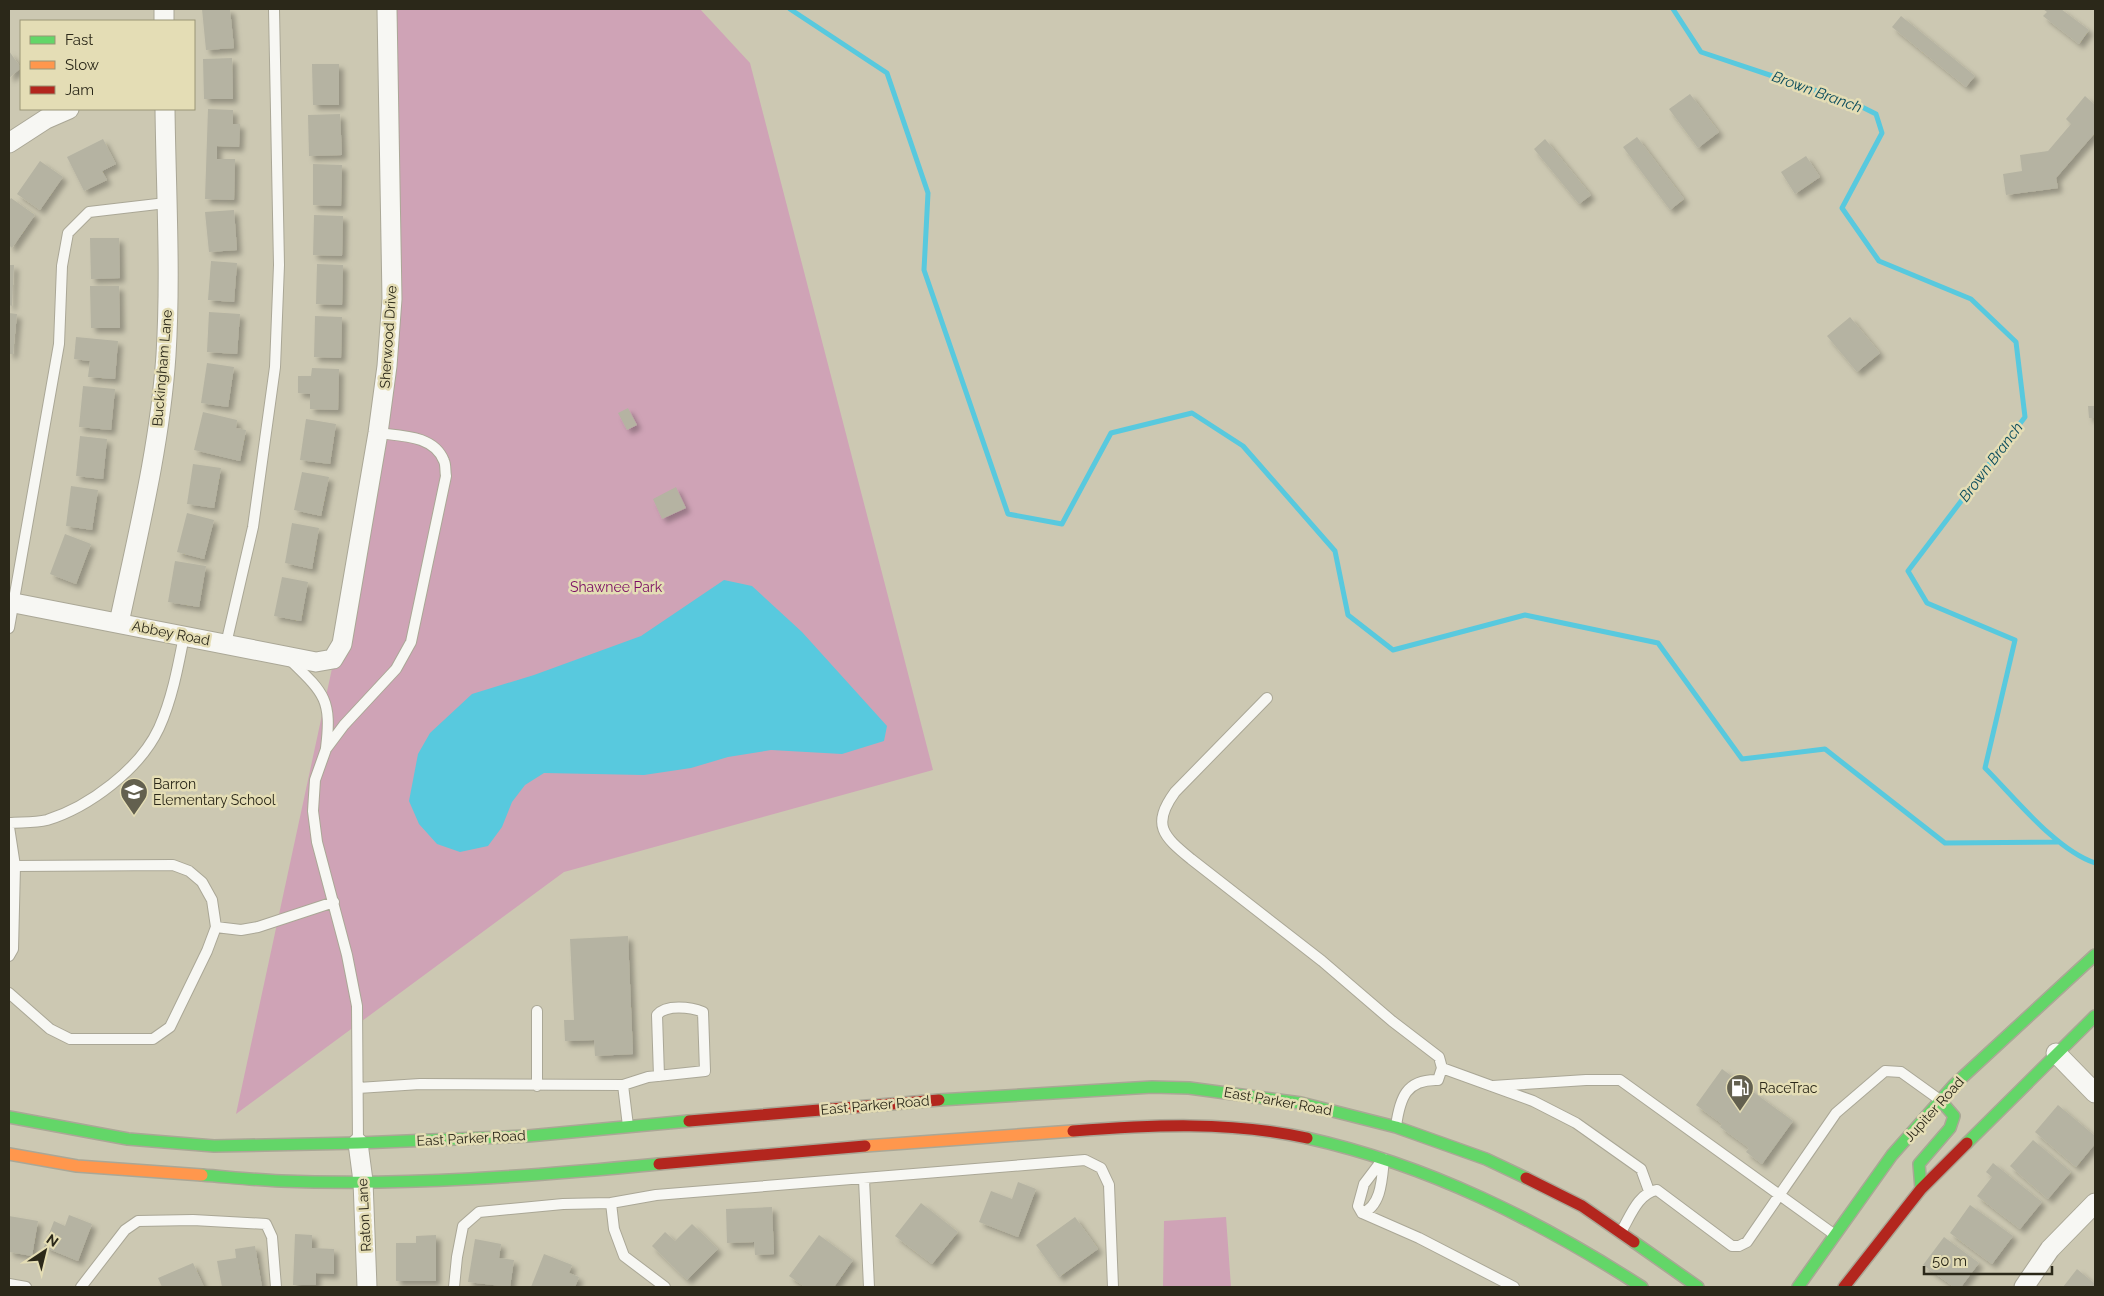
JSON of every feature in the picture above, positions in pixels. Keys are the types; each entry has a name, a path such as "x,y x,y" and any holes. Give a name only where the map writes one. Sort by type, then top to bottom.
{"main road":[{"name":"Jupiter Road","path":"1798,1287 1892,1155 1941,1101 2016,1026 2095,955"},
{"path":"1844,1287 1921,1189 2095,1016"},
{"name":"East Parker Road","path":"9,1117 128,1139 214,1146 358,1144 528,1136 881,1104 1152,1087 1198,1089 1301,1103 1486,1159 1551,1189 1582,1206 1698,1287"},
{"path":"1921,1189 1919,1164 1950,1128 1954,1116 1941,1101"},
{"path":"9,1154 63,1164 132,1170 281,1180 363,1181 524,1175 881,1143 1150,1126 1234,1128 1277,1132 1385,1154 1496,1202 1598,1258 1634,1285"}],"street":[{"name":"Sherwood Drive","path":"333,659 342,644 378,433 387,366 392,299 387,9"},
{"path":"9,143 46,119 67,110"},
{"name":"Buckingham Lane","path":"119,623 152,471 166,356 165,110"},
{"name":"Abbey Road","path":"11,602 316,662 333,659"},
{"path":"2056,1053 2095,1093"},
{"name":"Raton Lane","path":"358,1144 363,1181 367,1287"},
{"path":"2024,1287 2050,1249 2095,1202"}],"lane":[{"path":"226,644 253,526 275,367 279,265 274,9"},
{"path":"9,628 11,602 59,344 62,266 68,233 89,212 166,203"},
{"path":"326,749 344,725 396,670 411,642 446,476 444,460 434,448 419,438 378,433"},
{"path":"9,823 46,820 83,803 114,783 138,760 158,729 171,696 184,636"},
{"path":"286,656 314,683 327,703 329,727 326,749 315,780 313,811 317,842 347,955 357,1006 358,1144"},
{"path":"1267,698 1175,792 1166,804 1161,818 1163,832 1170,842 1322,961 1392,1021 1439,1057 1442,1068 1438,1080 1428,1080 1414,1084 1407,1091 1400,1104 1394,1130"},
{"path":"9,827 15,866 13,949 9,956"},
{"path":"9,993 50,1029 70,1039 153,1039 170,1027 207,951 216,927 212,900 202,882 189,871 172,865 15,866"},
{"path":"216,927 240,930 258,927 334,902"},
{"path":"358,1088 420,1084 623,1085 659,1076 705,1071 703,1012 693,1008 678,1008 660,1011 657,1015 659,1076"},
{"path":"537,1011 537,1086"},
{"path":"1442,1068 1533,1101 1576,1123 1641,1169 1649,1191"},
{"path":"1621,1233 1641,1199 1649,1191 1657,1190 1732,1246 1739,1246 1747,1242 1836,1114 1885,1071 1901,1072 1941,1101"},
{"path":"1493,1086 1586,1080 1620,1080 1836,1235"},
{"path":"623,1085 628,1127"},
{"path":"1385,1154 1364,1184 1358,1206 1362,1213 1419,1238 1514,1287"},
{"path":"1362,1213 1373,1203 1381,1187 1385,1154"},
{"path":"454,1287 463,1226 479,1212 563,1204 611,1203 656,1195 1085,1160 1101,1168 1109,1185 1113,1287"},
{"path":"864,1179 869,1287"},
{"path":"611,1203 614,1229 624,1256 665,1287"},
{"path":"81,1287 125,1230 138,1221 193,1220 266,1224 272,1237 276,1287"},
{"path":"9,1284 26,1287"}],"green space":[{"name":"Shawnee Park","path":"387,9 700,9 750,63 933,770 564,872 236,1114 397,367"},
{"path":"1226,1217 1231,1287 1163,1287 1164,1221"}],"water":[{"path":"724,580 752,586 802,632 887,726 884,741 842,754 771,750 728,757 691,768 644,775 544,773 525,785 512,802 502,827 488,846 460,852 437,844 419,824 409,801 418,754 430,733 472,694 534,675 641,636"}],"building":[{"path":"202,9 230,9 234,48 206,50"},
{"path":"2043,9 2061,9 2089,30 2079,44 2043,16 2047,12"},
{"path":"1901,16 1975,76 1966,87 1892,27"},
{"path":"9,51 20,69 9,78"},
{"path":"232,58 233,99 204,99 203,59"},
{"path":"312,64 339,64 339,105 313,105"},
{"path":"1690,94 1719,132 1698,148 1669,109"},
{"path":"2085,96 2095,105 2095,135 2056,178 2058,188 2006,195 2003,174 2022,171 2020,155 2048,151 2071,124 2066,119"},
{"path":"208,109 233,110 233,124 240,124 239,147 217,146 217,159 235,159 234,200 205,199"},
{"path":"340,114 342,155 309,156 308,115"},
{"path":"1637,137 1684,199 1670,210 1623,147"},
{"path":"103,139 116,164 102,171 107,180 84,191 67,157"},
{"path":"1545,139 1591,195 1579,204 1534,149"},
{"path":"1806,156 1820,177 1795,194 1781,172"},
{"path":"40,161 63,177 40,210 17,194"},
{"path":"313,164 342,165 341,206 313,205"},
{"path":"11,198 35,215 12,248 9,245 9,201"},
{"path":"234,210 237,250 209,252 205,212"},
{"path":"314,215 343,216 342,256 313,255"},
{"path":"90,238 119,238 120,278 91,279"},
{"path":"211,261 237,263 234,302 208,300"},
{"path":"317,264 343,265 342,305 316,304"},
{"path":"9,265 14,265 12,306 9,305"},
{"path":"90,286 119,286 120,328 91,328"},
{"path":"209,312 240,314 237,354 207,352"},
{"path":"9,313 17,314 13,354 9,354"},
{"path":"315,316 342,317 341,358 314,357"},
{"path":"1850,317 1880,353 1857,372 1827,336"},
{"path":"76,337 118,341 115,379 88,377 90,361 74,359"},
{"path":"207,363 234,367 228,407 201,403"},
{"path":"312,368 339,369 338,410 310,409 310,394 298,393 298,376 311,376"},
{"path":"83,386 115,389 111,430 79,427"},
{"path":"2088,406 2095,406 2095,418 2089,418"},
{"path":"628,408 637,425 627,430 618,413"},
{"path":"203,412 237,420 236,428 246,430 240,461 194,450"},
{"path":"306,419 336,424 330,464 300,460"},
{"path":"80,436 107,439 103,479 76,476"},
{"path":"193,464 221,468 214,508 187,504"},
{"path":"302,472 329,477 321,516 294,510"},
{"path":"71,486 98,490 92,530 66,526"},
{"path":"676,487 686,508 662,519 653,499"},
{"path":"187,513 214,520 204,559 177,552"},
{"path":"292,523 319,528 312,569 285,563"},
{"path":"65,534 91,544 76,584 50,574"},
{"path":"175,561 206,566 199,607 168,602"},
{"path":"282,577 308,582 301,621 274,616"},
{"path":"628,936 633,1054 595,1056 594,1040 565,1041 564,1020 574,1020 570,939"},
{"path":"1722,1069 1793,1121 1762,1164 1746,1152 1749,1148 1720,1127 1722,1124 1696,1105"},
{"path":"2058,1105 2095,1136 2095,1144 2076,1167 2035,1132"},
{"path":"2033,1140 2071,1172 2048,1199 2010,1166"},
{"path":"1993,1163 2042,1202 2020,1229 1977,1196 1992,1177 1986,1172"},
{"path":"1018,1182 1036,1189 1018,1237 979,1222 991,1191 1012,1199"},
{"path":"921,1203 958,1232 932,1264 895,1236"},
{"path":"1970,1205 2013,1236 1992,1264 1950,1233"},
{"path":"772,1207 774,1254 755,1255 754,1242 727,1243 726,1209"},
{"path":"69,1215 92,1224 78,1261 44,1247 54,1221 65,1226"},
{"path":"9,1216 38,1221 32,1256 9,1252"},
{"path":"1075,1217 1098,1249 1059,1277 1036,1245"},
{"path":"692,1224 718,1249 687,1280 652,1246 665,1232 675,1241"},
{"path":"295,1234 312,1235 312,1248 334,1249 334,1274 316,1273 316,1285 293,1285"},
{"path":"436,1235 436,1281 396,1281 396,1243 416,1243 416,1236"},
{"path":"819,1235 853,1260 834,1287 805,1287 789,1276"},
{"path":"1944,1237 1979,1263 1961,1287 1954,1287 1923,1265"},
{"path":"475,1239 501,1244 499,1258 514,1260 510,1287 468,1282"},
{"path":"255,1246 262,1287 222,1287 217,1261 236,1258 235,1249"},
{"path":"544,1254 572,1265 569,1273 579,1277 575,1287 531,1287"},
{"path":"193,1263 204,1287 162,1287 158,1278"},
{"path":"2077,1269 2095,1284 2095,1287 2063,1287"}],"waterway":[{"path":"790,9 887,73 928,193 924,270 1008,514 1062,524 1111,433 1192,413 1243,446 1335,551 1348,615 1393,650 1525,615 1658,643 1742,759 1825,749 1945,843 2058,842"},
{"name":"Brown Branch","path":"1673,9 1701,52 1856,104 1876,114 1882,133 1842,208 1879,261 1971,299 2016,342 2025,417 1908,571 1927,603 2015,640 1985,768 2051,835 2080,856 2095,863"}],"traffic: fast":[{"path":"1798,1287 1892,1155 1954,1085 2095,955"},
{"path":"1967,1143 2095,1016"},
{"path":"939,1100 1152,1087 1189,1088 1301,1103 1396,1127 1486,1159 1526,1178"},
{"path":"1921,1189 1919,1164 1950,1128 1954,1116 1941,1101"},
{"path":"9,1117 128,1139 214,1146 358,1143 528,1136 689,1121"},
{"path":"1307,1138 1352,1149 1439,1179 1563,1239 1642,1287"},
{"path":"202,1175 281,1181 423,1181 518,1176 659,1164"},
{"path":"1634,1242 1698,1287"}],"traffic: slow":[{"path":"865,1146 1073,1131"},
{"path":"9,1154 77,1166 202,1175"}],"traffic: jam":[{"path":"689,1121 939,1100"},
{"path":"1073,1131 1190,1126 1248,1129 1307,1138"},
{"path":"1844,1287 1921,1189 1967,1143"},
{"path":"659,1164 865,1146"},
{"path":"1526,1178 1582,1206 1634,1242"}],"place":[{"name":"Barron Elementary School","path":"134,816"},
{"name":"RaceTrac","path":"1740,1112"}]}
